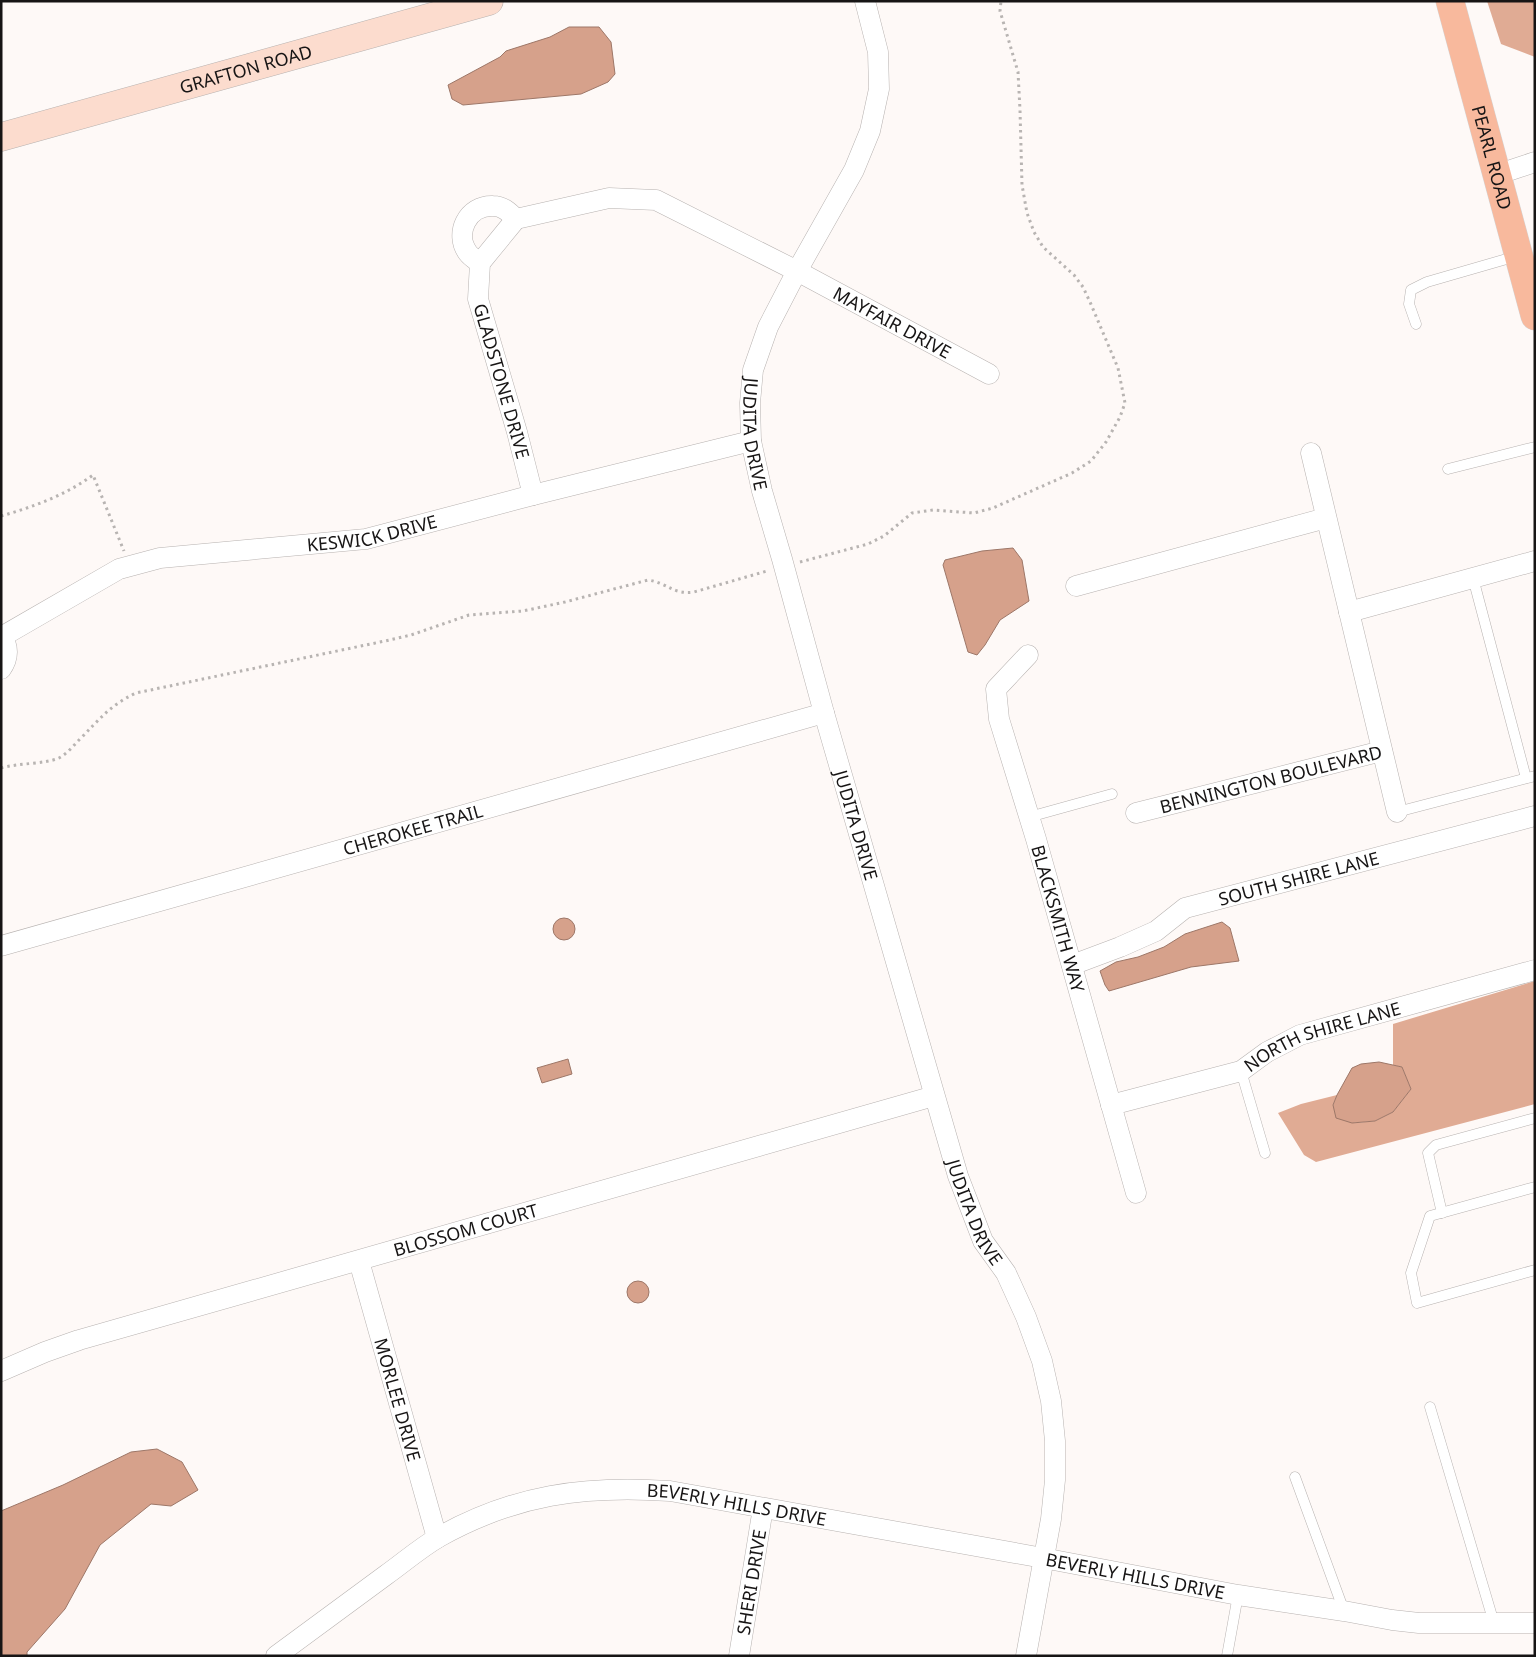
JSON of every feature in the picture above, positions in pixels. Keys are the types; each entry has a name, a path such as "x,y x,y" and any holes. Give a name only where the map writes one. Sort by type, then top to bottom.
{"main road":[{"name":"PEARL ROAD","path":"1450,1 1496,174 1526,271 1535,316"}],"street":[{"name":"GRAFTON ROAD","path":"1,137 436,8 489,1"},
{"name":"JUDITA DRIVE","path":"865,1 878,52 879,88 870,131 854,170 796,271 768,327 753,370 750,403 752,441 762,491 824,713 958,1176 983,1242 1006,1273 1026,1317 1042,1360 1051,1401 1055,1450 1055,1480 1051,1519 1026,1656"},
{"path":"1496,174 1535,162"},
{"name":"MAYFAIR DRIVE","path":"516,219 609,198 656,200 796,271 990,374"},
{"path":"493,206 506,209 516,219 480,263 469,255 462,242 462,229 468,216 479,208 493,206"},
{"name":"GLADSTONE DRIVE","path":"480,263 478,299 517,432 533,495"},
{"name":"KESWICK DRIVE","path":"1,668 7,657 7,646 2,636 119,569 160,558 366,539 533,495 752,441"},
{"name":"BENNINGTON BOULEVARD","path":"1136,813 1382,751 1311,453"},
{"path":"1076,586 1326,518"},
{"path":"1349,612 1535,561"},
{"name":"BLACKSMITH WAY","path":"1028,655 996,689 999,719 1072,965 1136,1193"},
{"name":"CHEROKEE TRAIL","path":"1,946 824,713"},
{"path":"1382,751 1397,812"},
{"name":"SOUTH SHIRE LANE","path":"1072,965 1156,931 1186,908 1535,816"},
{"name":"NORTH SHIRE LANE","path":"1111,1105 1241,1071 1268,1052 1300,1034 1535,970"},
{"name":"BLOSSOM COURT","path":"1,1371 79,1340 934,1096"},
{"name":"MORLEE DRIVE","path":"359,1261 437,1538"},
{"name":"BEVERLY HILLS DRIVE","path":"276,1656 437,1538 472,1521 508,1507 546,1497 585,1491 630,1489 670,1491 1238,1595 1392,1620 1419,1623 1535,1623"},
{"name":"SHERI DRIVE","path":"739,1656 763,1508"}],"lane":[{"path":"1416,324 1409,304 1411,290 1426,282 1526,271"},
{"path":"1448,470 1535,447"},
{"path":"1397,812 1530,777 1473,578"},
{"path":"1029,817 1112,794"},
{"path":"1241,1071 1265,1153"},
{"path":"1442,1213 1428,1152 1436,1145 1535,1118"},
{"path":"1535,1187 1430,1216 1411,1272 1417,1303 1535,1270"},
{"path":"1430,1407 1494,1623"},
{"path":"1295,1477 1344,1611"},
{"name":"BEVERLY HILLS DRIVE","path":"1227,1656 1238,1595"}],"path":[{"path":"1,768 59,758 108,709 120,700 136,693 385,641 410,635 470,615 523,611 648,580 658,582 675,591 684,593 694,592 868,544 884,536 912,513 933,510 974,513 994,508 1072,473 1091,461 1106,442 1120,417 1125,403 1118,368 1083,287 1074,275 1043,247 1034,232 1027,213 1022,185 1018,72 1000,11 1001,1"},
{"path":"1,516 28,508 70,490 93,476 130,566"}],"shaded area":[{"path":"1487,1 1535,1 1535,57 1501,44"},
{"path":"569,27 599,27 611,42 615,74 608,82 581,94 463,105 452,99 448,85 500,57 506,51 550,37"},
{"path":"1013,548 1022,560 1029,601 1000,620 977,655 968,652 943,565 945,560 982,551"},
{"path":"564,918 572,921 575,929 572,937 564,940 556,937 553,929 556,921"},
{"path":"1222,922 1230,928 1239,961 1191,967 1109,991 1105,985 1100,971 1116,962 1138,957 1164,947 1185,934"},
{"path":"1535,981 1535,1104 1316,1162 1304,1155 1278,1113 1301,1104 1337,1095 1333,1105 1355,1123 1375,1121 1393,1112 1411,1089 1402,1067 1393,1065 1393,1024"},
{"path":"568,1059 572,1074 542,1083 537,1068"},
{"path":"1379,1062 1402,1067 1411,1089 1393,1112 1375,1121 1352,1123 1336,1118 1333,1105 1352,1068 1361,1064"},
{"path":"638,1281 646,1284 649,1292 646,1300 638,1303 630,1300 627,1292 630,1284"},
{"path":"157,1449 182,1462 198,1490 171,1506 151,1504 100,1545 65,1609 27,1652 27,1656 1,1656 1,1511 63,1485 131,1452"}]}
